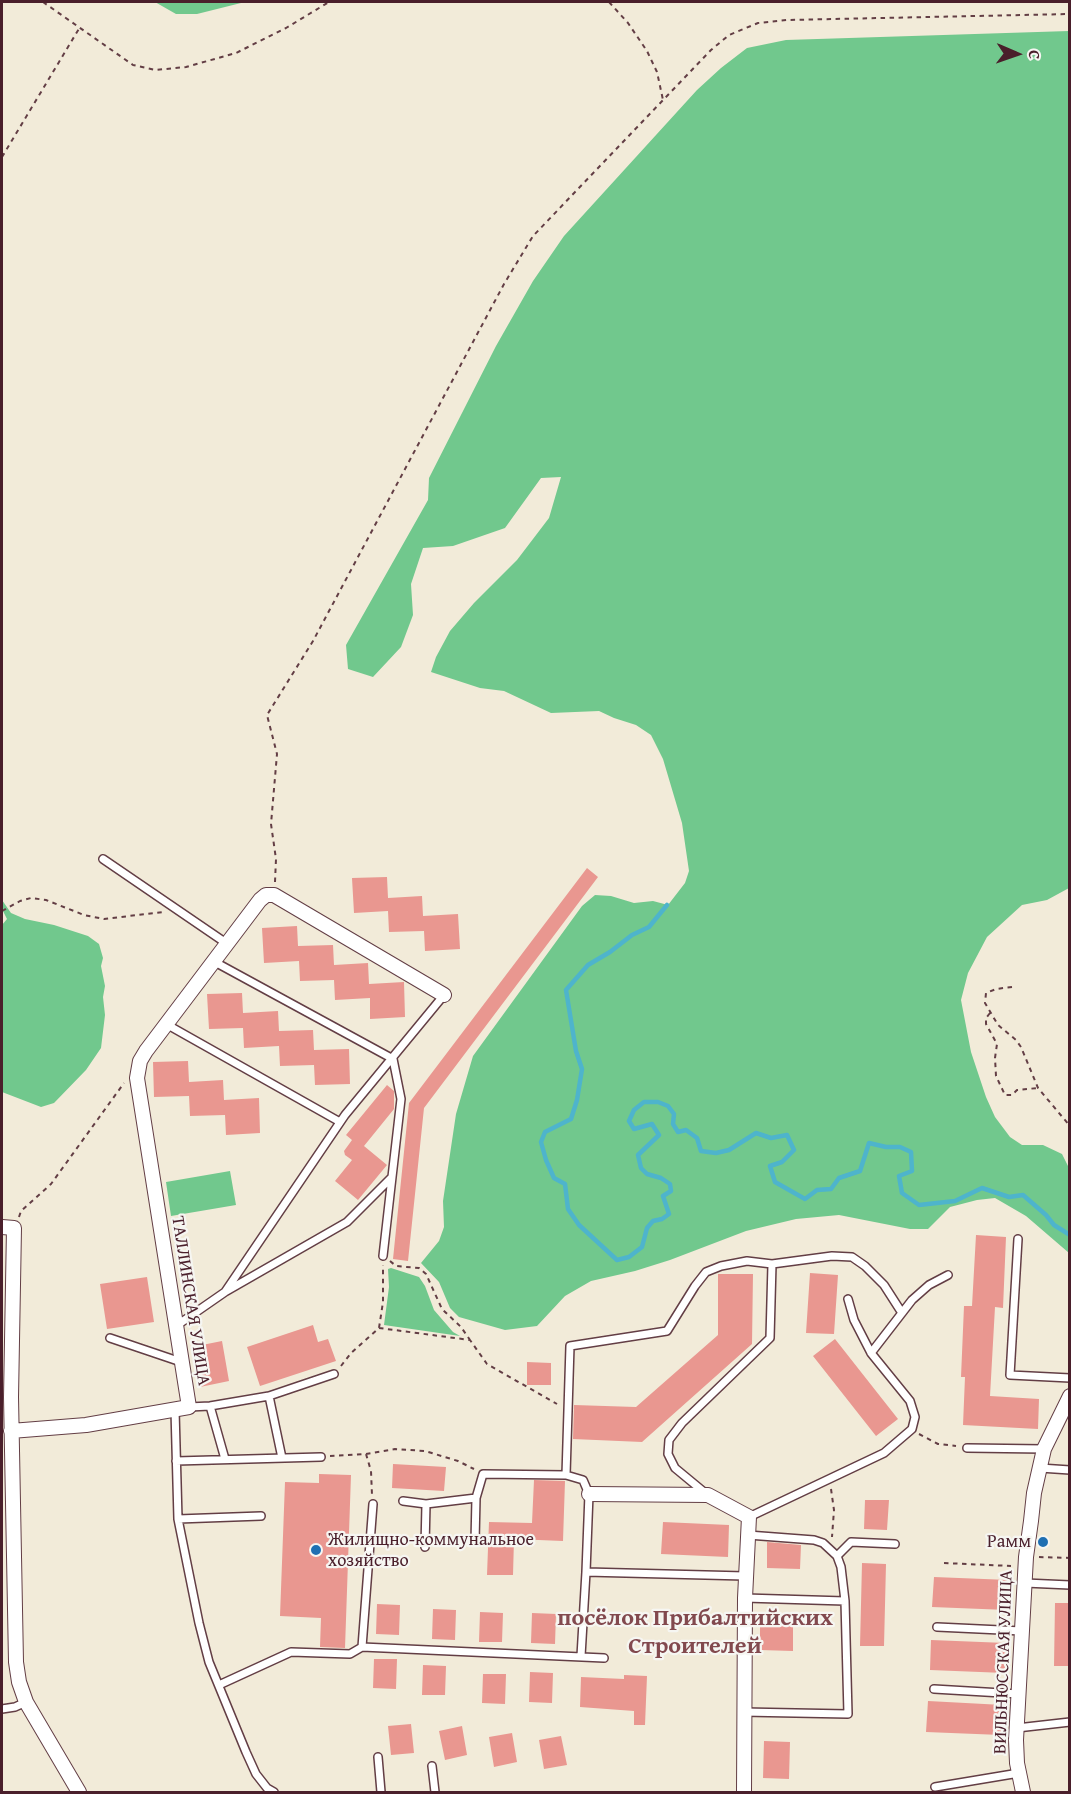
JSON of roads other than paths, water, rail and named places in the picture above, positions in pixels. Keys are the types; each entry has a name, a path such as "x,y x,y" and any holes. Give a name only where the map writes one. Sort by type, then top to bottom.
{"street":[{"path":"166,1024 226,943 266,895 274,895 444,995"},
{"name":"ТАЛЛИНСКАЯ УЛИЦА","path":"166,1024 140,1061 137,1078 181,1362 182,1409"},
{"path":"8,1228 11,1431 6,1448 16,1662 19,1682 26,1702 79,1792"},
{"name":"ВИЛЬНЮССКАЯ УЛИЦА","path":"1023,1792 1019,1773 1017,1728 1026,1562 1034,1492 1044,1449 1070,1396"},
{"path":"11,1431 86,1425 182,1409"},
{"path":"589,1494 708,1495 749,1517 745,1576 744,1792"}],"lane":[{"path":"103,859 226,943"},
{"path":"213,960 393,1059 401,1099 383,1256"},
{"path":"225,1292 340,1122 444,995"},
{"path":"166,1024 340,1122"},
{"path":"175,1327 225,1292 346,1222 392,1178"},
{"path":"1018,1239 1010,1375 1070,1378"},
{"path":"566,1475 570,1346 667,1331 706,1272 721,1266 747,1261 772,1264 832,1256 852,1257 884,1285 902,1313"},
{"path":"708,1495 690,1483 675,1468 668,1454 669,1440 682,1424 770,1338 772,1264"},
{"path":"871,1353 912,1300 929,1285 948,1275"},
{"path":"749,1517 884,1453 912,1429 915,1417 910,1401 871,1353 854,1320 848,1299"},
{"path":"110,1338 181,1362"},
{"path":"274,1792 267,1788 256,1774 209,1662 199,1623 178,1519 176,1461 182,1409 269,1396 334,1374"},
{"path":"269,1396 282,1458"},
{"path":"210,1406 225,1459"},
{"path":"967,1448 1044,1449"},
{"path":"176,1461 321,1457"},
{"path":"1040,1468 1070,1470"},
{"path":"475,1542 476,1498 483,1474 566,1475 583,1480 589,1494 580,1656"},
{"path":"403,1501 426,1503 476,1498"},
{"path":"425,1547 426,1503"},
{"path":"362,1647 373,1504"},
{"path":"178,1519 261,1516"},
{"path":"743,1712 848,1714 845,1601 841,1567 837,1556 823,1543 814,1540 748,1535"},
{"path":"837,1556 851,1542 895,1544"},
{"path":"586,1572 745,1576"},
{"path":"1025,1583 1070,1585"},
{"path":"745,1598 845,1601"},
{"path":"937,1627 1022,1631"},
{"path":"219,1685 291,1652 350,1654 362,1647 604,1658"},
{"path":"934,1689 1019,1694"},
{"path":"2,1709 26,1702"},
{"path":"1017,1728 1070,1722"},
{"path":"378,1757 381,1792"},
{"path":"432,1766 435,1792"},
{"path":"935,1787 1019,1773"}],"waterway":[{"path":"667,905 649,927 632,935 588,965 566,990 576,1051 582,1069 577,1100 571,1119 545,1132 541,1142 554,1178 565,1184 568,1209 579,1225 617,1260 629,1257 642,1247 647,1228 653,1221 669,1214 663,1196 671,1191 670,1184 661,1178 647,1174 641,1168 638,1155 659,1135 652,1124 634,1129 629,1121 634,1110 644,1102 658,1102 668,1106 674,1114 673,1124 678,1132 686,1130 697,1138 701,1151 716,1153 729,1150 756,1133 771,1138 787,1135 794,1150 782,1162 770,1166 775,1182 805,1199 817,1190 831,1189 839,1178 860,1171 869,1143 900,1147 911,1152 912,1171 899,1176 902,1193 919,1205 955,1201 982,1188 1009,1197 1023,1195 1054,1225 1070,1235"}],"place":[{"name":"Рамм","path":"1043,1542"},
{"name":"Жилищно-коммунальное хозяйство","path":"316,1550"}],"district":[{"name":"посёлок Прибалтийских Строителей","path":"695,1633"}]}
